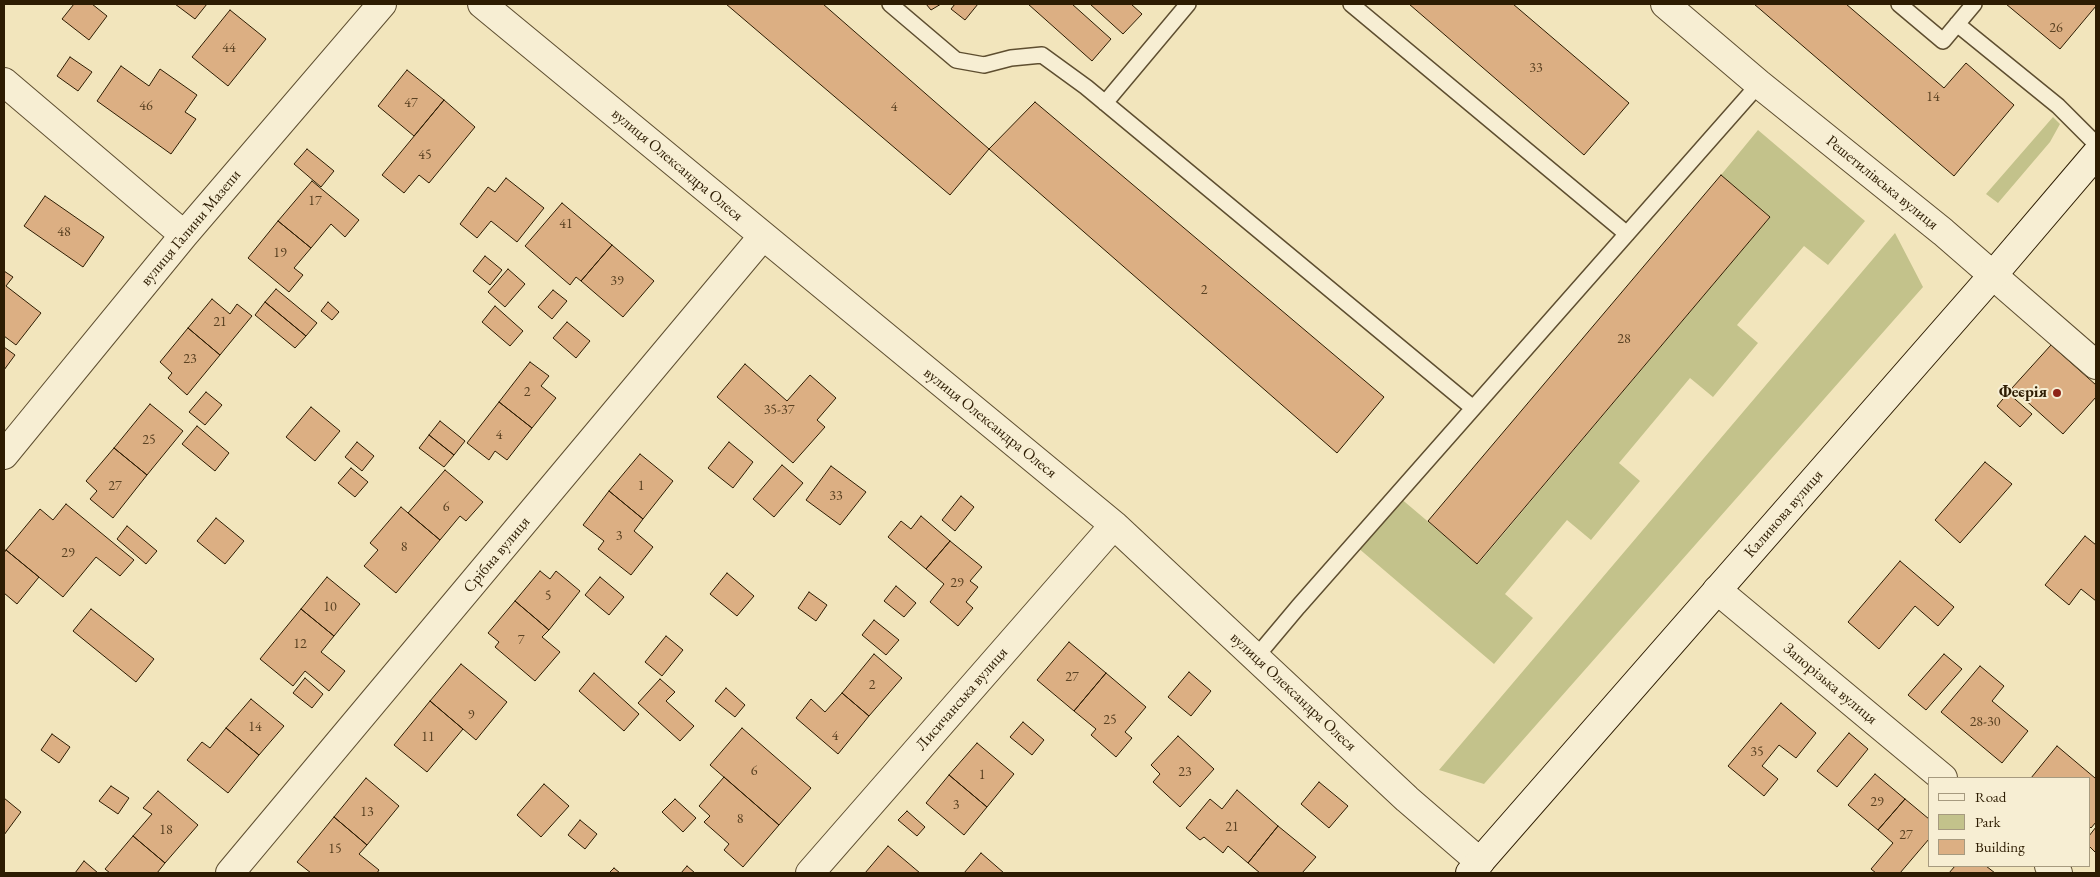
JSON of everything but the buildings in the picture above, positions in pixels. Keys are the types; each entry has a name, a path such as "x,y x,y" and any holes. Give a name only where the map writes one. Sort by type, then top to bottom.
{"street":[{"name":"вулиця Галини Мазепи","path":"4,455 184,235 382,4"},
{"name":"вулиця Олександра Олеся","path":"482,4 1114,525 1408,799 1481,870"},
{"name":"Решетилівська вулиця","path":"1678,8 1759,84 1943,232 2096,365"},
{"path":"4,82 184,235"},
{"name":"Калинова вулиця","path":"1481,870 1717,590 1994,275 2096,154"},
{"name":"Срібна вулиця","path":"230,873 763,236"},
{"name":"Лисичанська вулиця","path":"810,873 1114,525"},
{"name":"Запорізька вулиця","path":"1717,590 1942,777"}],"lane":[{"path":"890,4 956,60 984,65 1011,58 1042,55 1105,103 1473,408"},
{"path":"1105,103 1188,4"},
{"path":"1351,4 1627,234"},
{"path":"1899,4 1943,41 1974,4"},
{"path":"1957,24 2058,106 2096,144"},
{"path":"1256,657 1759,84"}],"green space":[{"path":"2053,117 2060,124 2050,142 1998,203 1986,194"},
{"path":"1758,130 1865,221 1828,265 1804,246 1737,325 1758,343 1713,397 1690,378 1619,463 1640,481 1591,540 1567,520 1505,594 1533,618 1494,664 1357,547 1399,497 1478,564 1770,217 1721,175"},
{"path":"1895,233 1923,287 1484,784 1439,770"}],"place":[{"name":"Феєрія","path":"2057,393"}]}
